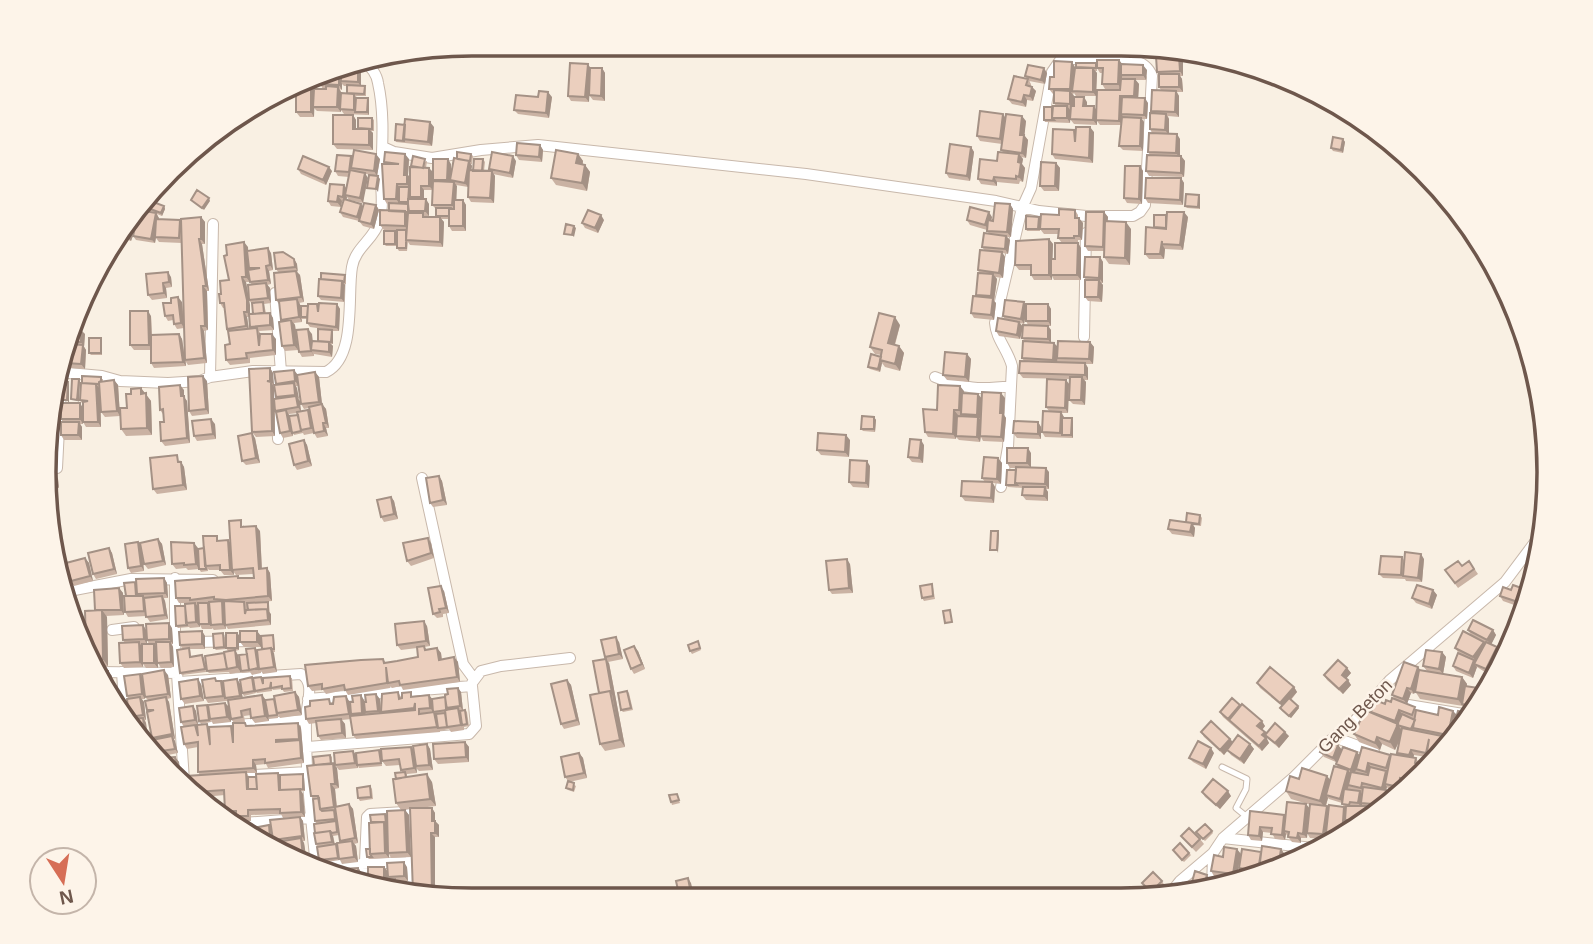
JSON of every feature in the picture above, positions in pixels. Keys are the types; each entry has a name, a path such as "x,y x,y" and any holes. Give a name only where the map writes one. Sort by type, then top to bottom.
{"street":[{"path":"383,147 394,152 432,158 505,146 538,145 806,174 996,201 1022,208 1086,216 1133,216 1145,205 1152,99 1151,72 1148,66 1137,61 1100,59 1067,58 1057,62 1049,85 1031,188 1022,208 995,323 996,333 1010,356 1008,447 1001,487"},
{"path":"68,373 133,382 187,382 253,371 326,372 338,361 344,347 350,312 352,266 361,248 375,231 382,212 383,147 378,81 371,68"},
{"path":"1084,337 1086,216"},
{"path":"210,377 214,224"},
{"path":"275,293 278,439"},
{"path":"934,377 979,390 1011,386"},
{"path":"57,468 58,440"},
{"path":"307,747 470,734 476,726 472,683 463,664 422,478"},
{"name":"Gang Beton","path":"1178,884 1213,853 1245,815 1294,777 1334,737 1353,723 1390,680 1446,635 1504,582 1530,549"},
{"path":"175,578 175,643 184,771"},
{"path":"73,590 131,579 223,580"},
{"path":"1504,582 1517,590"},
{"path":"164,624 177,623"},
{"path":"112,630 151,626"},
{"path":"175,643 261,641"},
{"path":"308,699 472,683 481,671 570,658"},
{"path":"108,672 178,678 301,674 309,682 306,720 313,856"},
{"path":"122,672 124,699"},
{"path":"1376,698 1459,714"},
{"path":"182,729 306,720"},
{"path":"1334,737 1382,755"},
{"path":"225,776 308,772"},
{"path":"192,779 198,778"},
{"path":"364,874 367,817 370,814 425,810"},
{"path":"410,812 412,883"},
{"path":"249,823 311,818"},
{"path":"1223,838 1301,847"},
{"path":"1212,878 1213,853"},
{"path":"336,865 412,862"}],"lane":[{"path":"1222,767 1247,779 1246,789 1236,808 1245,815"}],"building":[{"path":"1156,58 1179,61 1180,71 1157,72"},
{"path":"1097,60 1119,60 1118,84 1102,84 1103,68 1097,68"},
{"path":"1054,61 1072,62 1070,89 1049,89 1050,77 1054,77"},
{"path":"570,63 588,64 585,97 568,96"},
{"path":"1076,63 1096,63 1096,68 1076,67"},
{"path":"1121,64 1143,65 1143,75 1121,75"},
{"path":"1028,65 1044,68 1041,80 1025,76"},
{"path":"590,68 602,68 601,96 589,95"},
{"path":"1075,68 1093,68 1093,92 1072,91"},
{"path":"358,72 358,82 341,81 341,77"},
{"path":"1159,74 1179,74 1179,87 1159,87"},
{"path":"1014,76 1028,79 1026,85 1032,87 1030,96 1024,95 1022,102 1008,99"},
{"path":"339,78 339,85 323,84"},
{"path":"1121,79 1135,79 1134,96 1120,96 1119,121 1096,120 1097,90 1120,90"},
{"path":"347,85 365,86 364,94 347,93"},
{"path":"326,86 338,87 337,107 313,107 314,89 326,89"},
{"path":"311,89 311,112 296,112 296,95"},
{"path":"1054,90 1070,91 1070,104 1054,103"},
{"path":"1152,90 1176,91 1175,112 1151,111"},
{"path":"539,91 548,92 546,113 514,110 516,95 538,97"},
{"path":"341,93 354,94 354,110 340,109"},
{"path":"1074,97 1084,97 1083,106 1094,106 1093,120 1070,119"},
{"path":"1122,97 1145,98 1144,115 1121,114"},
{"path":"356,98 368,98 367,112 355,112"},
{"path":"1053,106 1067,106 1067,118 1052,118"},
{"path":"1044,107 1052,107 1054,120 1044,120"},
{"path":"980,111 1003,114 1000,139 977,136"},
{"path":"1150,113 1166,114 1165,130 1150,129"},
{"path":"1006,114 1022,116 1022,153 1001,150"},
{"path":"333,115 353,115 353,129 369,129 369,145 333,144"},
{"path":"1122,117 1141,118 1140,146 1119,146"},
{"path":"358,118 372,118 372,129 358,128"},
{"path":"405,119 430,122 428,142 403,139"},
{"path":"396,124 405,125 404,141 395,140"},
{"path":"1076,127 1090,127 1089,158 1052,154 1053,129 1074,130 1075,142"},
{"path":"1149,133 1177,134 1176,153 1148,152"},
{"path":"1333,137 1343,139 1341,150 1331,148"},
{"path":"517,143 540,145 539,157 516,155"},
{"path":"950,144 971,147 967,176 946,173"},
{"path":"354,150 376,154 374,171 351,168"},
{"path":"556,150 578,154 576,163 585,165 582,183 551,178"},
{"path":"385,152 405,154 404,175 407,175 407,184 397,184 396,199 384,199 382,164 399,164 384,162"},
{"path":"457,152 471,154 470,161 457,159"},
{"path":"492,152 513,156 510,173 489,169"},
{"path":"998,152 1019,154 1019,177 994,177 993,181 978,179 980,159 997,161"},
{"path":"337,155 351,156 349,172 335,171"},
{"path":"1147,155 1181,156 1181,173 1146,171"},
{"path":"303,156 329,167 323,180 298,169"},
{"path":"413,156 425,159 423,168 411,166"},
{"path":"454,158 469,161 465,183 450,180"},
{"path":"433,159 448,159 447,180 433,180"},
{"path":"474,159 483,159 482,171 473,171"},
{"path":"1041,162 1056,163 1055,186 1040,186"},
{"path":"1125,166 1140,166 1139,199 1124,198"},
{"path":"410,167 429,168 429,186 421,186 421,197 410,197"},
{"path":"350,170 365,173 360,198 345,195"},
{"path":"469,170 492,171 490,198 468,197"},
{"path":"369,175 378,176 376,189 367,188"},
{"path":"1146,178 1181,178 1180,200 1145,198"},
{"path":"433,181 454,182 452,205 432,205"},
{"path":"330,184 344,185 343,197 338,196 337,202 328,201"},
{"path":"399,187 409,187 408,202 399,202"},
{"path":"197,190 209,198 202,208 191,200"},
{"path":"1186,194 1199,195 1198,207 1185,206"},
{"path":"344,199 361,204 357,217 340,212"},
{"path":"408,199 426,199 425,211 408,211"},
{"path":"454,200 463,200 463,226 449,226 449,209 454,209"},
{"path":"155,203 164,206 161,213 150,209"},
{"path":"364,203 376,205 371,224 359,221"},
{"path":"389,203 408,204 409,212 389,211"},
{"path":"995,203 1010,204 1007,232 987,231 988,220 993,221"},
{"path":"970,207 989,212 985,225 967,220"},
{"path":"436,208 450,208 449,216 436,216"},
{"path":"1059,209 1075,210 1075,218 1079,218 1079,236 1058,238 1059,229 1040,229 1041,214 1059,215"},
{"path":"380,210 405,211 405,226 380,225"},
{"path":"588,210 601,215 595,228 582,223"},
{"path":"148,212 156,213 151,239 133,236 135,229"},
{"path":"1086,212 1104,212 1103,247 1085,246"},
{"path":"1167,212 1184,212 1180,245 1162,244 1162,241 1160,254 1145,254 1146,227 1166,229"},
{"path":"408,213 423,213 423,217 440,217 440,242 406,240"},
{"path":"1154,215 1166,215 1166,228 1154,227"},
{"path":"1026,216 1039,217 1038,229 1026,229"},
{"path":"201,217 199,239 206,286 203,286 205,326 201,326 204,358 185,360 181,219"},
{"path":"156,219 180,220 179,238 155,237"},
{"path":"1105,221 1126,222 1125,258 1104,257"},
{"path":"566,224 574,226 572,235 564,234"},
{"path":"397,230 406,230 406,248 397,248"},
{"path":"384,231 395,231 395,244 384,244"},
{"path":"984,233 1006,236 1005,249 982,247"},
{"path":"1049,239 1049,275 1031,275 1031,265 1015,265 1016,241"},
{"path":"244,242 246,277 242,277 247,300 247,312 244,312 246,326 227,329 224,303 220,303 219,294 220,281 229,280 224,256 227,255 226,245"},
{"path":"1055,243 1078,243 1077,275 1051,275"},
{"path":"268,248 268,280 250,282 248,270 260,268 249,268 247,251"},
{"path":"980,250 1002,252 999,273 978,270"},
{"path":"283,252 294,259 295,267 276,269 274,253"},
{"path":"1085,257 1100,257 1099,278 1084,277"},
{"path":"296,271 301,297 276,300 274,273"},
{"path":"168,272 169,282 163,283 164,293 148,295 146,274"},
{"path":"321,273 345,275 344,282 321,279"},
{"path":"978,273 993,274 991,296 976,295"},
{"path":"319,279 342,281 341,298 318,296"},
{"path":"1085,280 1099,280 1098,297 1085,297"},
{"path":"266,283 268,298 249,300 248,285"},
{"path":"973,296 993,298 991,315 971,313"},
{"path":"178,297 181,323 174,324 173,315 165,316 163,303 171,303 171,298"},
{"path":"297,299 299,317 281,320 279,301"},
{"path":"1005,300 1024,302 1021,319 1003,316"},
{"path":"263,302 264,313 253,314 252,303"},
{"path":"319,303 337,304 336,327 307,323 308,304 317,304 318,312"},
{"path":"1026,304 1048,304 1048,321 1026,321"},
{"path":"301,306 308,306 307,317 301,317"},
{"path":"130,311 148,311 149,345 130,345"},
{"path":"270,313 270,325 250,327 249,314"},
{"path":"879,313 895,317 888,343 899,346 895,364 880,360 882,350 870,347"},
{"path":"998,318 1019,322 1017,335 996,331"},
{"path":"291,320 294,345 282,346 279,322"},
{"path":"1023,325 1048,326 1048,339 1022,338"},
{"path":"257,328 259,346 260,334 272,334 273,350 246,353 247,358 226,360 225,345 230,344 228,331"},
{"path":"308,329 311,351 299,352 296,330"},
{"path":"318,329 332,330 331,342 318,341"},
{"path":"179,334 183,362 151,363 151,335"},
{"path":"89,338 101,338 101,353 89,353"},
{"path":"312,341 329,342 329,352 311,350"},
{"path":"1023,341 1054,343 1053,360 1022,358"},
{"path":"1058,341 1090,342 1089,359 1057,358"},
{"path":"76,345 83,345 81,364 70,363"},
{"path":"945,352 967,354 965,377 943,375"},
{"path":"871,354 881,357 878,369 868,367"},
{"path":"1020,361 1085,363 1085,375 1019,373"},
{"path":"270,368 270,381 267,381 271,382 272,431 252,432 249,369"},
{"path":"294,370 295,381 276,384 274,372"},
{"path":"315,372 319,402 301,404 297,375"},
{"path":"82,376 101,377 101,381 99,384 82,383"},
{"path":"203,376 206,409 189,411 188,377"},
{"path":"1070,377 1082,377 1081,400 1069,400"},
{"path":"72,379 79,379 77,400 71,399"},
{"path":"1047,379 1066,380 1065,408 1046,407"},
{"path":"114,380 117,411 101,412 99,382"},
{"path":"68,382 67,400 63,400"},
{"path":"81,383 96,384 98,422 83,422 83,402 88,401 80,400"},
{"path":"294,383 295,395 276,397 274,385"},
{"path":"180,385 181,396 184,396 187,438 161,441 160,422 164,422 163,409 160,410 159,387"},
{"path":"938,385 960,386 959,410 954,410 953,434 925,432 923,409 937,410"},
{"path":"141,388 141,394 146,393 147,428 121,429 120,408 127,408 126,394 131,394 131,389"},
{"path":"982,392 1001,393 1001,437 980,436"},
{"path":"962,393 978,394 977,415 961,414"},
{"path":"296,396 298,407 275,411 274,399"},
{"path":"62,403 80,403 80,419 61,419"},
{"path":"322,404 326,423 323,423 324,431 314,433 309,407"},
{"path":"286,410 290,431 280,433 276,412"},
{"path":"308,410 311,428 301,430 297,412"},
{"path":"1043,411 1061,412 1060,433 1042,432"},
{"path":"298,415 301,431 292,433 289,416"},
{"path":"862,416 874,417 874,429 861,429"},
{"path":"957,416 978,417 977,437 956,436"},
{"path":"1062,418 1072,418 1071,435 1062,435"},
{"path":"211,419 213,434 194,436 192,421"},
{"path":"1014,421 1038,422 1038,434 1013,433"},
{"path":"61,422 79,422 78,435 61,435"},
{"path":"252,433 256,458 242,461 238,436"},
{"path":"818,433 846,435 845,452 817,450"},
{"path":"910,439 921,440 919,458 908,457"},
{"path":"304,440 308,461 294,465 289,444"},
{"path":"1007,448 1028,448 1027,463 1007,463"},
{"path":"177,455 178,462 181,462 183,485 153,489 150,458"},
{"path":"984,457 998,458 997,479 982,478"},
{"path":"850,460 867,461 866,483 849,482"},
{"path":"1016,467 1046,468 1045,484 1015,483"},
{"path":"1007,470 1016,470 1017,485 1006,485"},
{"path":"439,476 443,500 430,503 426,478"},
{"path":"962,481 992,482 991,498 961,496"},
{"path":"1023,487 1045,487 1044,496 1022,495"},
{"path":"391,497 394,514 381,517 377,500"},
{"path":"1187,513 1200,515 1199,524 1186,522"},
{"path":"241,520 241,527 256,526 259,569 267,568 268,596 226,600 214,597 190,600 176,598 175,581 238,576 254,578 253,568 232,570 229,521"},
{"path":"1170,520 1192,523 1190,532 1168,529"},
{"path":"991,531 998,531 997,550 990,550"},
{"path":"203,536 217,536 217,541 228,540 230,570 220,570 220,565 205,566"},
{"path":"428,538 431,553 407,561 403,543"},
{"path":"158,539 163,561 144,564 140,543"},
{"path":"138,542 141,566 128,568 125,544"},
{"path":"171,542 194,543 196,564 172,564"},
{"path":"109,548 114,569 93,574 88,553"},
{"path":"204,548 206,569 199,569 198,549"},
{"path":"1405,552 1421,554 1418,578 1403,576"},
{"path":"1381,556 1402,557 1401,575 1379,574"},
{"path":"85,558 90,576 71,581 66,563"},
{"path":"847,559 849,588 829,590 826,561"},
{"path":"1458,561 1462,566 1469,561 1474,569 1455,583 1445,570"},
{"path":"164,578 165,593 137,594 136,579"},
{"path":"135,582 136,596 126,596 124,583"},
{"path":"932,584 933,596 922,598 920,586"},
{"path":"1417,585 1433,590 1429,604 1412,598"},
{"path":"1513,585 1521,588 1516,601 1500,596 1503,587 1511,590"},
{"path":"441,586 446,608 433,614 428,588"},
{"path":"119,588 121,610 95,610 94,590"},
{"path":"124,596 143,596 144,611 125,612"},
{"path":"162,596 165,615 146,617 144,598"},
{"path":"222,601 223,624 211,625 209,602"},
{"path":"224,601 244,602 245,614 246,610 267,609 268,620 225,625"},
{"path":"268,602 268,610 248,610 247,603"},
{"path":"195,603 196,622 186,623 185,604"},
{"path":"198,603 208,603 209,624 199,624"},
{"path":"175,606 185,606 187,625 176,626"},
{"path":"102,610 103,659 99,656 85,624 85,611"},
{"path":"950,610 952,622 945,623 943,611"},
{"path":"1473,620 1493,630 1487,640 1468,630"},
{"path":"424,621 426,641 397,645 395,624"},
{"path":"169,623 169,639 147,640 146,624"},
{"path":"143,625 144,639 123,640 122,626"},
{"path":"202,631 202,644 180,645 179,632"},
{"path":"240,631 257,631 257,642 240,642"},
{"path":"1463,631 1484,642 1473,657 1455,648"},
{"path":"223,633 224,647 214,648 213,634"},
{"path":"226,633 237,633 237,648 226,648"},
{"path":"273,635 274,649 262,649 261,636"},
{"path":"616,637 619,654 605,657 601,640"},
{"path":"698,641 700,648 690,651 688,645"},
{"path":"139,642 140,662 120,663 119,643"},
{"path":"156,642 170,642 171,662 157,663"},
{"path":"1486,642 1497,647 1486,669 1474,664"},
{"path":"142,644 154,644 154,663 142,663"},
{"path":"424,646 425,650 437,648 439,660 454,657 457,677 400,685 399,681 388,683 386,667 387,683 345,690 344,685 322,689 322,684 308,686 305,665 383,659 384,663 397,661 418,657 417,647"},
{"path":"634,646 642,664 631,669 624,650"},
{"path":"189,648 190,657 202,655 205,669 180,673 177,650"},
{"path":"255,648 258,668 249,670 246,649"},
{"path":"271,648 274,667 259,669 257,650"},
{"path":"235,650 237,667 227,669 224,652"},
{"path":"1426,650 1442,652 1439,669 1423,666"},
{"path":"224,653 227,669 207,671 205,656"},
{"path":"1458,653 1474,660 1469,673 1453,666"},
{"path":"247,654 249,670 241,671 239,655"},
{"path":"606,659 612,693 599,693 593,661"},
{"path":"1338,660 1347,668 1342,675 1348,680 1339,689 1324,675"},
{"path":"1404,662 1418,667 1411,689 1407,688 1403,699 1392,695"},
{"path":"1270,667 1294,687 1280,703 1257,683"},
{"path":"164,670 168,694 145,697 142,674"},
{"path":"1419,670 1462,677 1458,699 1415,692"},
{"path":"140,674 142,694 127,696 124,676"},
{"path":"290,676 291,688 271,688 271,682 270,688 255,691 253,678 261,677 263,684 263,678"},
{"path":"252,677 254,691 242,693 240,680"},
{"path":"215,678 216,681 221,681 223,696 205,698 202,680"},
{"path":"198,679 200,696 181,699 179,682"},
{"path":"237,679 240,696 225,698 223,681"},
{"path":"567,680 577,720 561,724 551,684"},
{"path":"1465,686 1476,688 1466,705 1462,704"},
{"path":"458,688 460,706 446,708 447,689"},
{"path":"610,691 620,740 600,744 590,695"},
{"path":"627,691 631,708 621,710 618,693"},
{"path":"295,692 298,710 277,713 274,696"},
{"path":"398,692 399,699 402,698 402,693 411,692 411,697 429,695 430,708 419,709 419,714 434,712 437,727 353,735 350,716 415,710 415,703 414,708 381,712 382,694"},
{"path":"376,694 378,711 365,712 365,695"},
{"path":"262,695 265,716 251,718 250,709 241,711 242,717 231,719 228,700"},
{"path":"361,695 362,713 351,714 352,696"},
{"path":"346,696 349,714 306,719 305,707 310,706 310,701 329,699 330,704 333,704 334,697"},
{"path":"140,697 143,715 136,716 128,705 127,699"},
{"path":"166,697 172,734 152,738 147,712 154,710 147,710 145,701"},
{"path":"445,697 447,710 433,712 432,699"},
{"path":"1232,698 1240,705 1228,719 1220,712"},
{"path":"1289,698 1298,706 1289,716 1280,708"},
{"path":"1392,698 1415,707 1412,715 1399,710 1395,721 1371,712 1375,700 1385,704 1386,700 1391,702"},
{"path":"274,699 277,715 268,716 265,700"},
{"path":"225,703 227,717 210,719 208,705"},
{"path":"1242,704 1262,721 1257,726 1265,732 1262,735 1266,738 1259,746 1229,720"},
{"path":"207,705 209,720 199,721 197,706"},
{"path":"193,706 195,720 181,722 179,708"},
{"path":"1439,707 1453,711 1450,727 1444,734 1413,728 1416,710 1438,715"},
{"path":"458,708 461,725 447,727 445,710"},
{"path":"465,710 467,724 462,725 460,711"},
{"path":"1365,710 1398,724 1390,742 1377,737 1375,743 1354,734"},
{"path":"445,713 447,727 438,728 436,714"},
{"path":"1402,714 1415,720 1411,729 1397,725"},
{"path":"341,719 342,733 318,736 316,721"},
{"path":"1211,721 1230,739 1220,750 1201,732"},
{"path":"233,723 245,723 246,726 298,723 299,739 276,742 300,740 301,758 265,763 265,759 253,760 253,768 198,772 198,742 184,744 181,727 195,725 198,736 197,725 207,724 210,745 209,727 231,726 233,743"},
{"path":"1275,723 1285,732 1275,743 1265,735"},
{"path":"1402,728 1442,736 1427,754 1429,739 1426,753 1411,750 1409,755 1397,753"},
{"path":"1238,735 1250,744 1240,759 1227,750"},
{"path":"172,736 175,749 163,751 154,740"},
{"path":"1326,740 1338,745 1333,758 1320,752"},
{"path":"1198,741 1211,748 1203,764 1189,758"},
{"path":"465,742 466,757 434,759 433,744"},
{"path":"427,744 429,765 416,766 413,746"},
{"path":"411,747 414,768 401,770 399,759 382,761 381,749"},
{"path":"1343,747 1357,752 1351,770 1336,764"},
{"path":"1362,747 1390,755 1386,768 1368,763 1366,772 1356,769"},
{"path":"379,750 381,763 357,765 356,753"},
{"path":"353,751 355,763 335,765 334,753"},
{"path":"579,753 584,773 565,777 561,757"},
{"path":"1391,754 1416,758 1415,763 1418,763 1395,785 1385,784"},
{"path":"330,755 331,764 314,765 313,757"},
{"path":"333,763 335,784 331,784 334,807 320,809 318,796 311,796 307,766"},
{"path":"1334,766 1348,770 1340,799 1326,795"},
{"path":"1370,767 1386,771 1382,788 1362,783 1361,788 1348,785 1351,772 1368,775"},
{"path":"1302,768 1327,776 1320,801 1286,791 1290,776 1299,779"},
{"path":"246,772 247,789 257,789 256,774 278,773 279,790 300,789 301,812 280,813 280,809 248,810 248,816 238,816 236,811 225,806 224,790 206,791 188,776"},
{"path":"405,772 406,777 396,779 395,773"},
{"path":"303,774 303,789 280,790 280,775"},
{"path":"427,774 430,799 396,803 393,779"},
{"path":"248,777 256,777 257,789 248,789"},
{"path":"1213,779 1228,791 1216,805 1202,792"},
{"path":"568,781 574,783 573,790 566,788"},
{"path":"370,786 371,797 358,798 357,788"},
{"path":"1363,787 1386,790 1371,804 1361,803"},
{"path":"1344,789 1360,791 1358,803 1342,804"},
{"path":"677,794 679,800 671,802 669,795"},
{"path":"319,798 320,809 334,810 335,819 315,821 313,799"},
{"path":"1287,802 1306,804 1303,834 1298,833 1297,838 1288,837 1289,832 1284,831"},
{"path":"349,804 355,838 340,841 335,807"},
{"path":"1310,804 1327,806 1323,834 1307,833"},
{"path":"1329,805 1344,807 1343,824 1326,833"},
{"path":"1346,806 1366,806 1352,818 1345,820"},
{"path":"410,808 432,808 435,833 431,833 432,886 413,883"},
{"path":"405,810 407,852 388,853 387,811"},
{"path":"1250,811 1284,815 1282,835 1271,834 1272,828 1260,827 1259,836 1248,835"},
{"path":"385,814 386,824 371,822 370,815"},
{"path":"300,817 302,836 278,839 272,837 270,820"},
{"path":"336,821 337,832 315,833 314,824"},
{"path":"384,822 385,853 370,854 369,823"},
{"path":"1205,824 1212,831 1203,839 1196,832"},
{"path":"269,825 270,835 264,832 256,827"},
{"path":"1189,828 1200,839 1192,847 1181,836"},
{"path":"330,831 332,842 316,844 314,833"},
{"path":"301,838 302,851 288,845 283,841"},
{"path":"352,841 354,857 339,859 337,843"},
{"path":"1180,843 1189,853 1182,860 1173,850"},
{"path":"336,844 338,858 319,858 317,847"},
{"path":"1262,846 1281,849 1280,856 1260,864"},
{"path":"1224,847 1237,849 1233,873 1211,871 1214,855 1223,857"},
{"path":"366,849 370,849 372,857 367,857"},
{"path":"1242,849 1261,852 1259,864 1239,868"},
{"path":"404,862 404,876 388,877 387,863"},
{"path":"368,867 384,867 384,878 368,875"},
{"path":"1195,871 1207,875 1206,879 1192,881"},
{"path":"1153,872 1162,881 1157,886 1148,887 1142,883"},
{"path":"688,878 690,888 678,888 676,881"}]}
